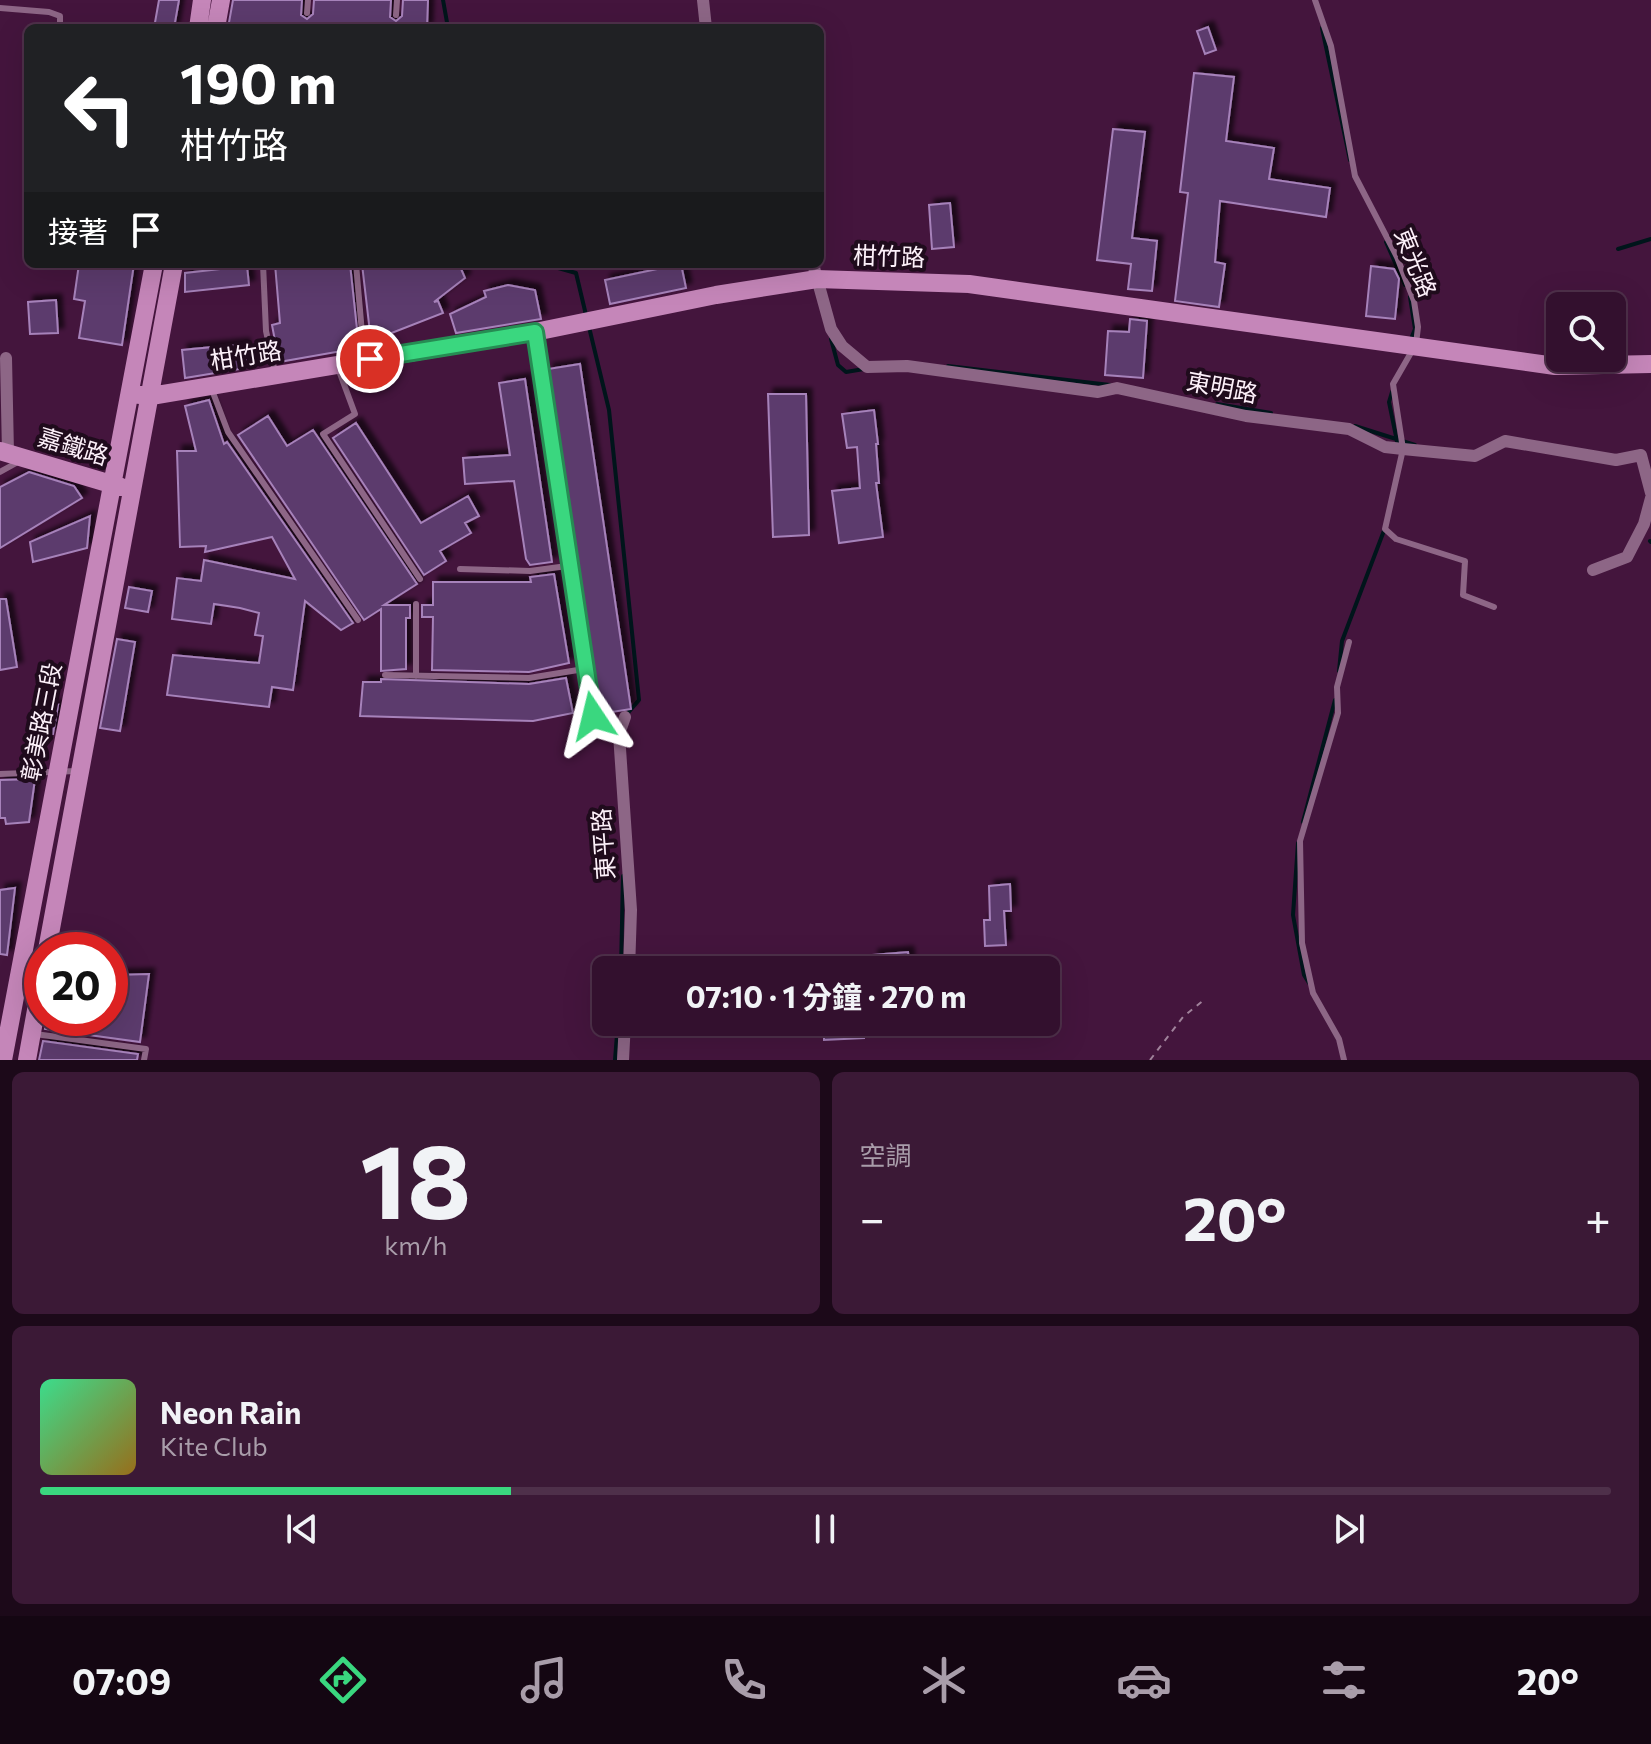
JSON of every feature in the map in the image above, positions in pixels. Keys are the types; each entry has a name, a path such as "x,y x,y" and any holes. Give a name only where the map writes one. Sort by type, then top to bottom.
{"main road":[{"path":"199,24 202,0"},
{"path":"217,24 221,0"},
{"name":"彰美路三段","path":"3,1060 153,268"},
{"name":"彰美路三段","path":"50,932 173,268"},
{"name":"柑竹路","path":"130,394 151,396 535,332 815,272 969,284 1416,344 1555,366 1651,364"},
{"name":"嘉鐵路","path":"11,454 131,490"},
{"path":"27,1060 32,1036"}],"street":[{"path":"703,0 706,24"},
{"name":"東明路","path":"815,272 831,329 842,346 867,367 907,366 1098,392 1117,388 1246,416 1349,429 1385,447 1475,456 1505,441 1616,460 1641,455 1651,495 1644,524 1627,557 1593,570"},
{"path":"6,358 11,454"},
{"name":"東平路","path":"625,717 619,734 631,910 629,956"},
{"path":"623,1060 624,1036"}],"lane":[{"path":"307,13 308,0"},
{"path":"396,15 397,0"},
{"name":"東光路","path":"1315,0 1331,46 1355,176 1397,257 1414,301 1418,327 1416,344"},
{"path":"0,8 49,12 60,16 60,24"},
{"path":"263,268 266,331 276,376"},
{"path":"356,268 362,333 370,359"},
{"path":"535,332 567,566 593,716"},
{"path":"1416,344 1393,384 1403,449 1385,529 1396,539 1465,561 1463,595 1494,607"},
{"path":"336,365 355,414 323,434 420,579"},
{"path":"211,386 228,432 358,620"},
{"path":"0,472 11,454"},
{"path":"460,569 530,571 567,566"},
{"path":"416,604 416,676"},
{"path":"1344,1060 1339,1039 1313,993 1302,943 1300,841 1338,713 1337,687 1349,642"},
{"path":"385,675 529,678 584,669"},
{"path":"0,774 58,769 80,772"},
{"path":"47,1036 146,1049 144,1060"}],"path":[{"path":"1150,1060 1183,1017 1205,999"}],"building":[{"path":"159,0 179,0 175,24 155,24"},
{"path":"233,0 302,0 301,15 307,19 313,14 314,0 391,0 390,17 396,21 402,16 403,0 428,0 427,24 229,24"},
{"path":"1208,27 1216,50 1205,54 1197,31"},
{"path":"1194,73 1234,77 1226,141 1274,148 1269,179 1330,188 1326,217 1220,201 1215,262 1225,264 1219,307 1175,301 1188,193 1180,192"},
{"path":"1113,129 1145,132 1132,238 1157,241 1152,291 1128,289 1131,264 1097,260"},
{"path":"950,203 954,247 932,249 929,205"},
{"path":"1371,266 1394,269 1399,279 1395,319 1366,316"},
{"path":"78,268 133,268 122,345 79,338 85,301 74,299"},
{"path":"247,268 249,285 185,292 185,273"},
{"path":"275,268 350,268 359,348 279,362 272,325 280,323"},
{"path":"362,268 461,268 465,278 434,302 438,301 443,313 371,341"},
{"path":"662,268 682,268 686,288 610,304 605,280"},
{"path":"508,285 535,290 541,319 456,333 450,314 486,297 484,291"},
{"path":"56,300 58,333 30,334 28,302"},
{"path":"1130,319 1147,321 1143,378 1105,375 1108,331 1129,332"},
{"path":"244,344 246,368 185,378 182,350"},
{"path":"580,364 631,709 599,714 548,369"},
{"path":"525,379 552,562 530,565 526,559 514,481 465,484 463,458 510,455 499,383"},
{"path":"768,394 806,394 809,535 773,537"},
{"path":"209,400 224,444 227,442 353,623 341,630 305,601 293,690 272,687 269,707 167,695 173,655 259,663 263,636 255,635 259,613 240,608 214,604 211,624 172,619 177,578 201,581 204,560 295,579 272,537 205,552 206,546 180,547 177,451 196,451 185,406"},
{"path":"874,410 878,444 879,483 876,483 883,537 839,543 832,491 860,488 857,447 847,448 842,414"},
{"path":"268,416 287,446 313,430 417,584 384,605 410,605 410,618 406,618 406,669 381,671 381,609 364,620 238,435"},
{"path":"356,423 421,523 468,496 479,516 465,523 471,533 440,551 446,561 424,575 333,438"},
{"path":"29,472 74,486 82,498 0,548 0,487"},
{"path":"90,516 87,548 33,562 30,542"},
{"path":"554,574 569,663 529,672 432,670 433,617 422,617 422,605 433,605 433,582 531,582 530,577"},
{"path":"129,587 152,591 148,612 125,608"},
{"path":"0,599 6,599 17,667 0,670"},
{"path":"117,639 135,642 120,731 100,728"},
{"path":"566,678 573,713 533,721 360,716 363,682 381,682 381,679 529,684"},
{"path":"58,705 53,734 35,733 31,714"},
{"path":"35,779 29,822 6,824 5,818 0,818 0,780"},
{"path":"1010,884 1011,911 1004,911 1006,945 985,946 984,920 990,920 989,886"},
{"path":"15,888 7,955 0,954 0,890"},
{"path":"908,952 908,956 873,956"},
{"path":"149,974 140,1042 96,1036 128,1036 128,975"},
{"path":"824,1036 864,1036 864,1038 824,1040"},
{"path":"43,1041 138,1054 137,1060 39,1060"}],"waterway":[{"path":"443,0 447,24"},
{"path":"1322,28 1350,160"},
{"path":"1618,249 1651,239"},
{"path":"1386,242 1405,285"},
{"path":"558,268 576,273 586,315"},
{"path":"1410,297 1415,329 1411,339"},
{"path":"589,327 609,410 639,700 627,714"},
{"path":"831,339 838,365 846,372 864,369"},
{"path":"948,366 1110,385"},
{"path":"1392,392 1389,402 1398,446"},
{"path":"1217,404 1271,413"},
{"path":"1355,426 1415,445"},
{"path":"1339,671 1342,641 1385,528"},
{"path":"1303,822 1335,700"},
{"path":"1298,843 1293,915 1304,975 1309,983"},
{"path":"621,956 623,876"},
{"path":"615,1060 617,1036"}],"route":[{"path":"370,359 535,332 567,566 593,716"}]}
